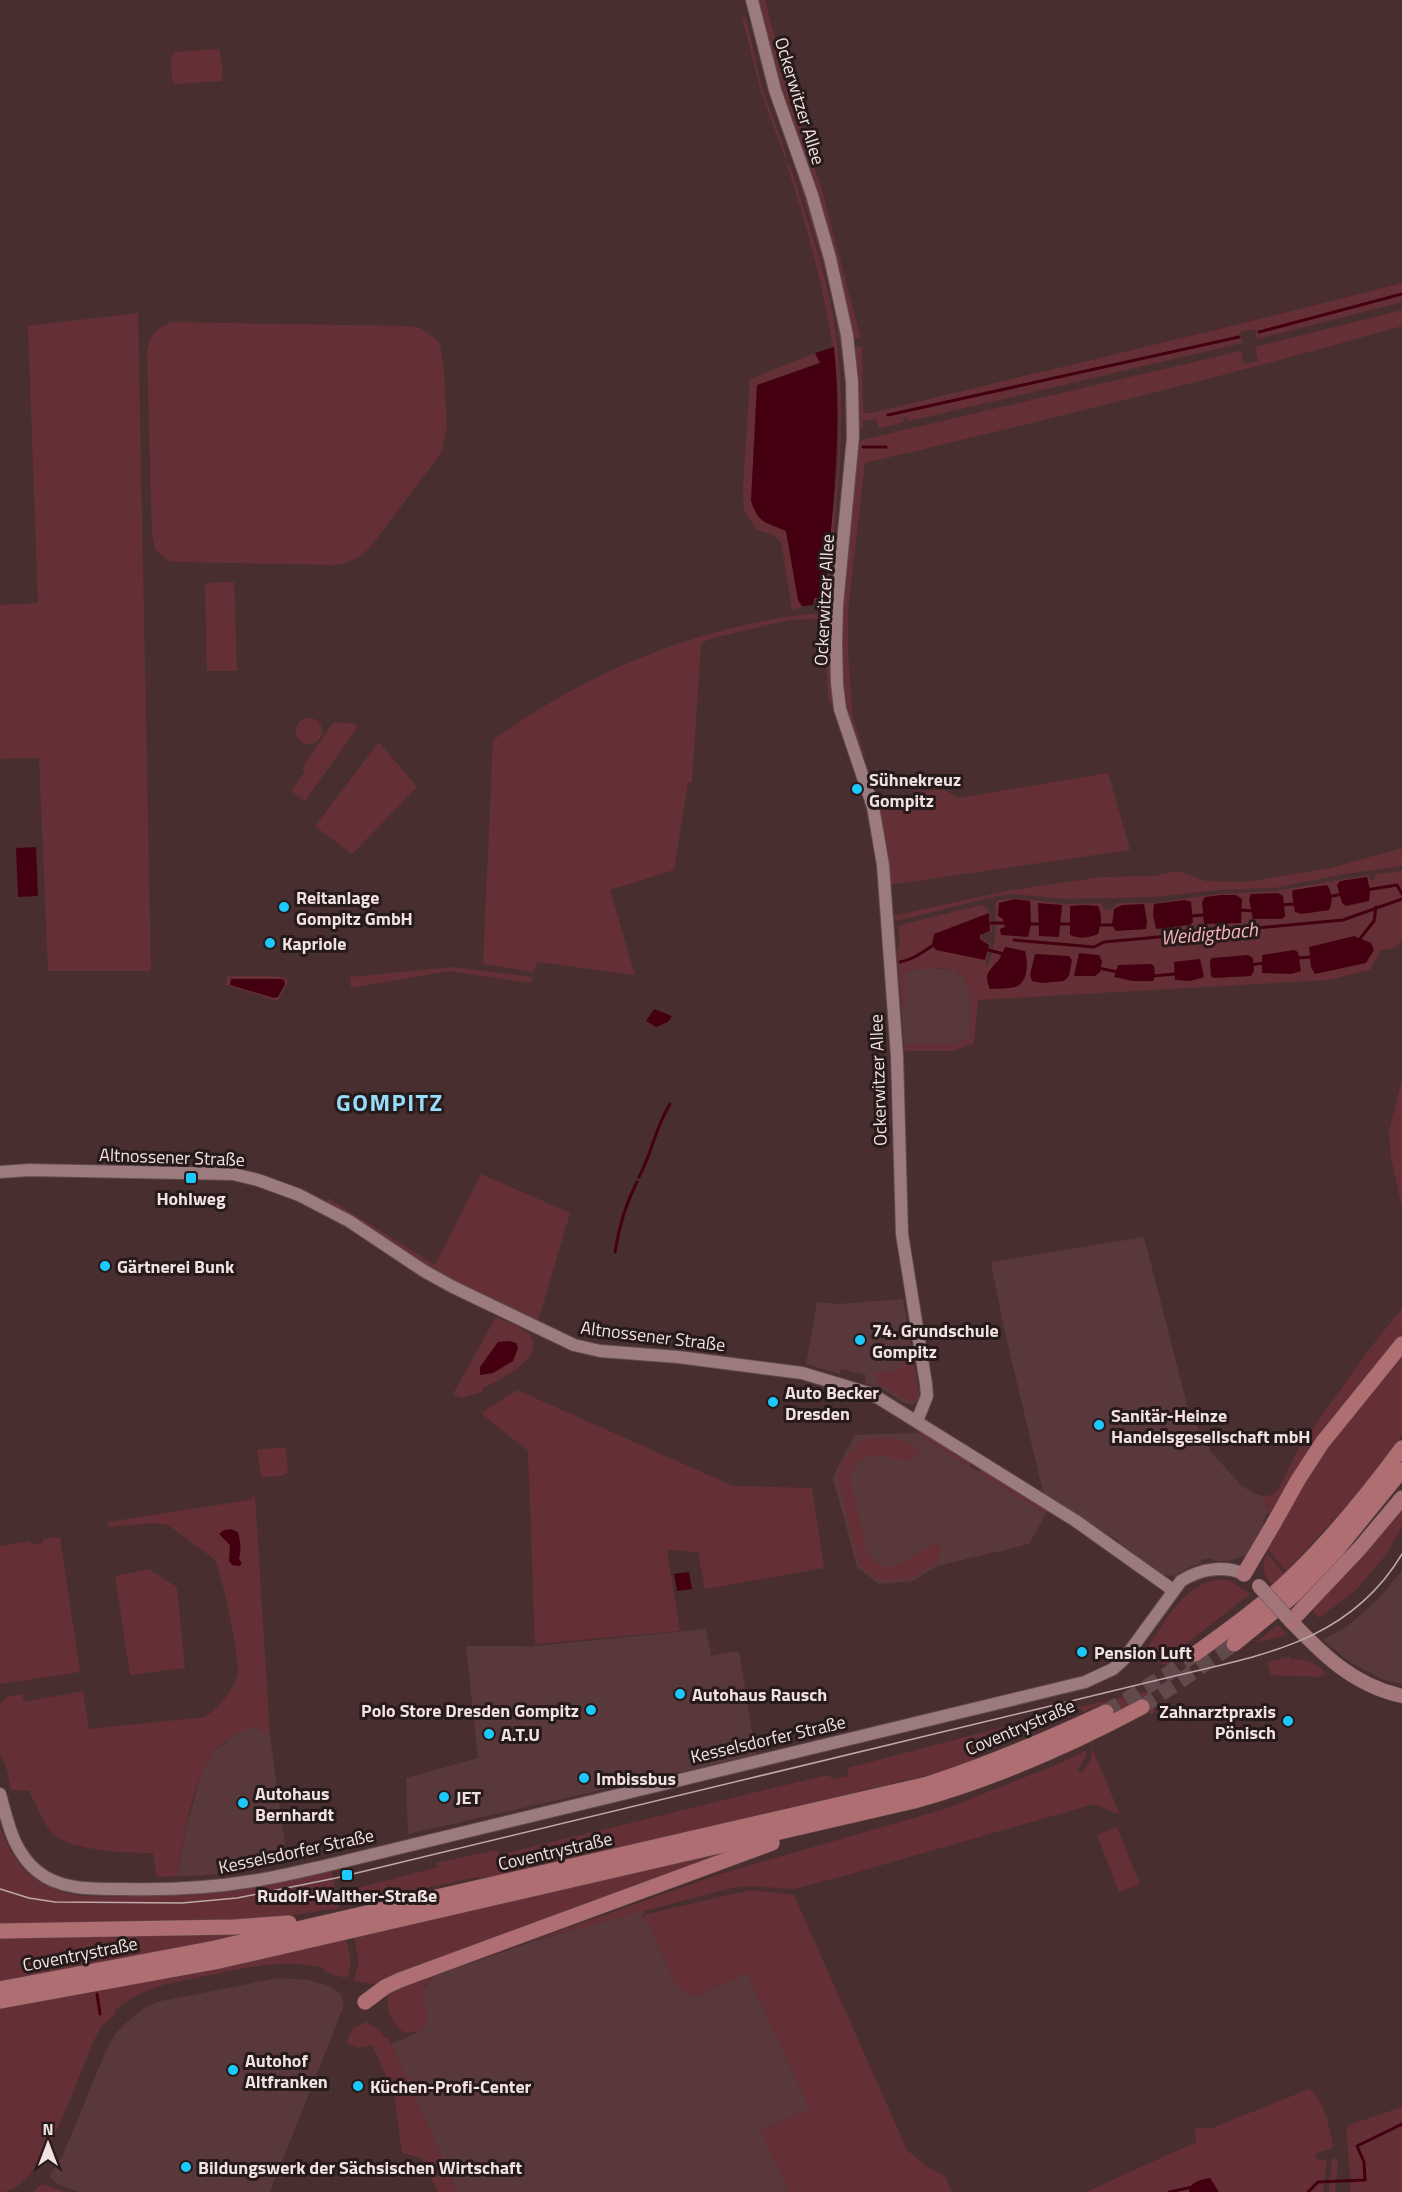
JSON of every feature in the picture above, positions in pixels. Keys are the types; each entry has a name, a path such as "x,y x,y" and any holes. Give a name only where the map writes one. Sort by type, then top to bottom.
{"highway":[{"path":"1274,1523 1322,1443 1402,1344"},
{"path":"1195,1654 1291,1578 1340,1527 1402,1448"},
{"path":"1234,1644 1293,1596 1336,1551 1402,1470"},
{"path":"0,2001 219,1961 914,1801 988,1778 1057,1750 1142,1707"},
{"name":"Coventrystraße","path":"0,1989 204,1950 928,1784 987,1764 1049,1739 1106,1712"},
{"path":"365,2002 400,1980 815,1825"},
{"path":"0,1931 234,1927 340,1919"}],"main road":[{"path":"1289,1619 1360,1548 1402,1498"},
{"path":"1274,1523 1244,1574 1259,1586 1311,1644 1345,1671 1377,1688 1402,1696"}],"street":[{"name":"Ockerwitzer Allee","path":"752,0 775,90 812,195 848,335 853,437 837,605 837,683 840,709 873,807 883,865 897,1056 902,1233 927,1396 916,1420"},
{"name":"Altnossener Straße","path":"0,1172 29,1170 233,1174 258,1180 299,1195 349,1221 424,1271 453,1287 574,1345 600,1351 802,1373 872,1394 1076,1521 1173,1590"},
{"name":"Kesselsdorfer Straße","path":"0,1794 6,1821 18,1850 39,1872 60,1883 82,1888 136,1889 192,1888 254,1881 333,1864 1084,1682 1113,1669 1124,1659 1173,1590 1189,1576 1209,1570 1228,1569 1244,1574"}],"shaded area":[{"path":"758,0 765,0 787,84 822,190 861,339 854,338 852,333 834,256 779,86"},
{"path":"749,16 751,16 790,154 770,97"},
{"path":"742,17 746,18 762,88 787,156 785,158 761,92"},
{"path":"219,49 223,72 221,81 174,84 171,60 174,52"},
{"path":"787,165 790,165 823,271 833,314 839,369 841,435 837,501 827,599 826,603 818,605 814,598 833,513 838,467 839,422 836,379 823,294"},
{"path":"794,165 808,199 826,259 843,334 848,435 845,435 845,381 833,297"},
{"path":"1402,283 1402,302 1257,339 1255,329 1240,332 1242,343 909,421 908,417 903,418 904,422 879,428 876,419 862,421 863,428 860,429 858,424 855,349 857,346 862,347 863,411 871,413"},
{"path":"1402,310 1402,326 1201,380 865,463 848,611 852,712 862,749 866,754 860,754 847,710 841,644 842,603 858,445 862,440 1241,351 1244,364 1258,361 1255,347"},
{"path":"138,313 151,971 48,971 39,758 0,759 0,605 38,603 28,326"},
{"path":"171,322 408,326 420,328 436,339 440,344 444,371 447,429 441,453 361,556 340,565 180,562 169,561 156,551 152,535 147,351 154,333"},
{"path":"834,347 837,441 825,598 814,598 813,605 802,606 798,600 786,531 760,518 751,501 757,385 820,363 815,353"},
{"path":"815,353 820,362 757,386 751,501 760,518 786,531 798,600 802,608 792,610 781,542 773,535 757,530 744,510 743,486 750,379"},
{"path":"234,582 237,671 207,671 205,583"},
{"path":"822,613 830,617 830,683 833,701 829,703 823,629 818,619 789,620 709,639 701,644 692,782 688,783 674,870 610,890 635,975 537,962 534,972 483,964 493,740 568,692 649,654 734,627 778,618"},
{"path":"309,718 318,722 322,731 318,740 309,744 300,740 296,731 300,722"},
{"path":"334,722 355,724 357,728 305,801 291,791 305,771 302,768"},
{"path":"379,742 417,787 352,854 315,826"},
{"path":"1108,773 1130,850 889,885 877,804 928,790 944,790 959,798"},
{"path":"36,847 38,896 18,897 16,848"},
{"path":"1402,848 1402,866 1274,888 1219,890 1154,897 1066,899 1013,894 897,921 892,916 1012,890 1102,877 1154,876 1178,871 1206,881 1246,882 1331,868"},
{"path":"1402,871 1402,941 1392,949 1381,950 1370,970 1328,980 978,1000 974,1043 953,1051 905,1051 904,1045 908,1044 952,1044 969,1038 970,1000 965,981 953,970 941,968 906,971 906,1006 901,1006 897,949 900,945 898,927 901,925 982,905 986,907 991,918 991,932 982,934 982,939 990,944 985,964 988,965 994,944 995,905 998,900 1013,898 1066,904 1101,903 1104,909 1110,910 1118,903 1155,903 1217,894 1275,891 1369,875 1370,880 1374,879 1376,874","holes":["1283,896 1285,916 1253,919 1249,899","1185,900 1193,922 1155,904","1030,902 1031,924 1005,927 1004,919","1001,953 1016,987 990,989 993,964 998,961","1080,953 1102,961 1075,975","1212,958 1253,958 1251,976 1214,978 1211,976 1210,961","1200,959 1174,974 1175,962"]},
{"path":"1367,877 1370,890 1369,901 1346,906 1342,903 1337,885 1340,881"},
{"path":"1327,885 1331,897 1329,910 1302,914 1295,912 1293,890"},
{"path":"1278,893 1283,896 1285,916 1282,919 1253,919 1249,899 1251,894"},
{"path":"1236,895 1242,899 1241,923 1204,924 1202,902 1205,897"},
{"path":"1015,899 1030,901 1031,924 1028,937 1001,935 1000,929 1005,927 1003,919 998,916 999,903"},
{"path":"1185,900 1191,902 1193,922 1190,925 1156,929 1153,915 1154,904"},
{"path":"1038,903 1062,905 1059,937 1039,936"},
{"path":"1144,904 1146,929 1116,931 1112,925 1114,909 1122,905"},
{"path":"1070,906 1098,906 1101,920 1098,934 1084,937 1070,935"},
{"path":"989,913 990,931 980,935 980,939 989,945 985,960 936,950 932,945 934,934"},
{"path":"1354,936 1371,943 1374,950 1366,963 1315,974 1311,967 1309,947"},
{"path":"1005,947 1025,951 1027,966 1025,977 1020,985 1015,987 990,989 987,980 988,973 999,960"},
{"path":"1294,950 1298,952 1301,971 1291,974 1262,973 1262,955"},
{"path":"1079,953 1099,955 1102,961 1100,972 1095,976 1074,976"},
{"path":"1035,954 1069,956 1072,960 1069,976 1064,981 1042,983 1032,981 1030,975"},
{"path":"1248,955 1253,958 1254,971 1251,976 1214,978 1211,976 1210,961 1212,958"},
{"path":"1200,959 1204,977 1190,981 1175,980 1174,962"},
{"path":"1151,964 1154,966 1153,981 1133,981 1114,977 1118,965"},
{"path":"452,967 533,977 531,983 449,971 351,988 350,977"},
{"path":"931,968 954,970 964,977 971,1008 969,1038 953,1044 904,1045 901,1006 906,1006 906,971"},
{"path":"227,976 274,976 286,978 288,982 278,1001 226,985"},
{"path":"231,979 281,979 285,984 278,997 274,998 230,985"},
{"path":"654,1009 672,1016 668,1022 656,1027 646,1021"},
{"path":"1402,1079 1402,1208 1391,1157 1389,1131"},
{"path":"481,1174 570,1213 538,1321 430,1270 347,1215 346,1212 327,1203 328,1198 435,1265"},
{"path":"1144,1237 1189,1412 1211,1452 1241,1485 1254,1494 1263,1496 1269,1514 1267,1513 1263,1521 1264,1531 1247,1555 1228,1561 1215,1561 1212,1558 1201,1560 1200,1564 1173,1576 1158,1574 1114,1538 1044,1496 1003,1324 991,1262"},
{"name":"74. Grundschule Gompitz","path":"903,1299 920,1398 913,1405 904,1403 886,1391 865,1383 866,1375 841,1369 840,1374 806,1364 817,1302 838,1304"},
{"path":"1402,1308 1402,1335 1346,1404 1273,1515 1269,1514 1263,1496 1272,1495 1279,1489 1298,1449 1368,1351"},
{"path":"496,1317 518,1326 529,1334 533,1343 532,1351 519,1367 483,1388 482,1392 461,1398 453,1394","holes":["509,1341 493,1373 481,1375 498,1342"]},
{"path":"498,1342 516,1343 518,1348 513,1361 493,1373 480,1375 480,1367"},
{"path":"910,1347 918,1394 916,1399 910,1401 879,1384 874,1375 885,1370 898,1371 904,1358 898,1350"},
{"path":"1402,1352 1402,1435 1369,1481 1273,1586 1264,1570 1267,1553 1283,1573 1286,1571 1266,1547 1323,1450"},
{"path":"517,1390 733,1486 812,1488 824,1568 705,1589 698,1552 667,1550 680,1631 535,1644 528,1451 481,1413"},
{"path":"920,1430 969,1460 971,1468 917,1433"},
{"path":"917,1433 1046,1514 1029,1544 937,1566 913,1581 879,1584 857,1567 833,1478 855,1435"},
{"path":"877,1437 910,1443 920,1450 916,1457 910,1460 877,1455 868,1456 859,1461 850,1476 867,1553 876,1562 884,1566 893,1566 936,1544 942,1548 937,1563 910,1579 880,1580 860,1567 837,1476 842,1462 862,1439"},
{"path":"281,1447 286,1449 288,1473 282,1476 261,1477 257,1450"},
{"path":"983,1469 1048,1510 1046,1514 978,1472"},
{"path":"255,1495 270,1736 253,1726 231,1737 212,1755 194,1796 177,1876 157,1877 153,1853 99,1850 58,1838 51,1832 29,1791 11,1790 6,1766 0,1754 0,1706 2,1702 9,1697 22,1694 24,1702 83,1691 89,1729 205,1717 210,1713 230,1691 238,1673 230,1615 214,1559 168,1525 153,1523 108,1527 108,1522 249,1500"},
{"path":"1402,1505 1402,1527 1385,1556 1356,1590 1319,1618 1311,1608"},
{"path":"231,1529 239,1535 241,1549 239,1558 242,1564 239,1566 232,1565 229,1561 230,1545 219,1534"},
{"path":"60,1537 80,1672 0,1684 0,1546 30,1541 32,1545 43,1543 43,1539"},
{"path":"149,1569 177,1587 185,1668 130,1675 115,1576"},
{"path":"1402,1571 1402,1684 1384,1680 1363,1669 1346,1659 1323,1640 1361,1615"},
{"path":"689,1572 692,1589 677,1591 674,1574"},
{"path":"1221,1579 1231,1581 1250,1594 1187,1643 1188,1653 1198,1657 1167,1665 1150,1660 1146,1652 1147,1648 1177,1605 1196,1588"},
{"path":"1277,1625 1286,1633 1285,1635 1256,1643"},
{"path":"706,1629 711,1656 739,1651 756,1755 408,1834 406,1778 478,1758 466,1646 527,1647"},
{"path":"1290,1657 1291,1660 1310,1662 1326,1674 1319,1677 1271,1675 1267,1662"},
{"path":"1149,1691 1155,1712 1151,1715 1145,1705 1114,1715 1106,1708 1099,1706 1084,1712 1079,1708 1064,1715 1062,1711"},
{"path":"1060,1712 1062,1717 974,1752 975,1762 929,1775 491,1877 473,1878 349,1905 347,1891 438,1867 436,1863 497,1850 499,1855 827,1775 834,1779 848,1776 848,1768"},
{"path":"253,1726 270,1736 287,1859 239,1871 177,1876 187,1825 202,1771 213,1753 238,1731"},
{"path":"1092,1748 1120,1815 1094,1804 794,1889 751,1886 731,1888 528,1942 720,1874 945,1809 1063,1762 1086,1750 1086,1756 1078,1770 1082,1773 1091,1759"},
{"path":"0,1827 11,1852 28,1873 53,1889 73,1895 105,1897 202,1893 331,1870 339,1908 267,1919 0,1927"},
{"path":"1117,1827 1140,1884 1119,1892 1097,1835"},
{"path":"749,1845 373,1984 354,1981 359,1961 354,1937"},
{"path":"751,1890 794,1895 907,2150 926,2166 945,2176 952,2192 789,2192 760,2130 810,2109 747,1973 694,1997 681,1990 675,1982 650,1928 641,1919 647,1914"},
{"path":"645,1910 641,1919 650,1928 675,1982 694,1997 747,1973 810,2109 761,2130 789,2192 458,2192 391,2044 417,2033 425,2026 423,1999 424,1990 429,1982 437,1975 528,1943"},
{"path":"269,1930 0,1982 0,1936"},
{"path":"346,1938 351,1961 348,1977 345,1978 324,1971 325,1968 309,1965 263,1965 173,1982 138,1995 115,2010 116,2013 100,2029 47,2150 32,2171 17,2186 0,2192 0,2008"},
{"path":"460,1961 462,1966 439,1974 426,1985 424,1997 427,2016 423,2028 418,2033 416,2031 405,2033 401,2030 393,2021 389,2010 389,1994 396,1991 396,1986"},
{"path":"279,1978 308,1980 330,1986 340,1993 344,2005 270,2192 79,2192 58,2184 49,2177 62,2157 108,2046 127,2022 144,2008 161,2001"},
{"path":"366,2022 379,2030 385,2038 387,2037 391,2044 458,2192 438,2192 422,2158 402,2153 394,2093 372,2045 358,2048 346,2043 353,2028"},
{"path":"1309,2089 1323,2107 1333,2145 1331,2149 1315,2153 1316,2159 1327,2160 1323,2192 1086,2192 1196,2142 1195,2128 1212,2128"},
{"path":"1402,2107 1402,2192 1350,2192 1346,2130 1349,2125"},
{"path":"1332,2159 1338,2161 1335,2192 1329,2192"},
{"path":"1210,2178 1219,2192 1189,2192 1194,2183"},
{"path":"42,2184 65,2192 33,2192"}],"waterway":[{"path":"1259,332 1402,294"},
{"path":"888,415 1239,337"},
{"path":"863,447 886,447"},
{"path":"1366,890 1397,885 1402,894"},
{"path":"1328,897 1342,894"},
{"name":"Weidigtbach","path":"1014,940 1094,947 1104,942 1343,920 1402,899"},
{"path":"1281,905 1295,904"},
{"path":"1359,940 1374,921 1376,907"},
{"path":"1240,910 1254,911"},
{"path":"1190,916 1204,915"},
{"path":"991,923 1007,923"},
{"path":"1028,924 1043,924"},
{"path":"1058,924 1073,924"},
{"path":"1097,925 1114,925"},
{"name":"Weidigtbach","path":"900,962 914,957 935,944"},
{"path":"988,950 1004,954"},
{"path":"1297,958 1312,957"},
{"path":"1250,965 1264,963"},
{"path":"1098,968 1118,972"},
{"path":"1152,976 1175,974"},
{"name":"Weidigtbach","path":"639,1177 670,1104"},
{"name":"Weidigtbach","path":"615,1252 623,1216 637,1182"},
{"path":"97,1994 100,2014"},
{"path":"1308,2192 1318,2182 1365,2180 1364,2162 1357,2146 1402,2124"},
{"path":"1169,2192 1193,2187"}],"tunnel":[{"path":"1142,1707 1234,1644"},
{"path":"1106,1712 1195,1654"}],"tram line":[{"path":"0,1889 29,1898 55,1902 182,1903 237,1898 336,1878 1265,1653 1297,1642 1355,1609 1380,1585 1402,1554"}],"place":[{"name":"Sühnekreuz Gompitz","path":"857,789"},
{"name":"Reitanlage Gompitz GmbH","path":"284,907"},
{"name":"Kapriole","path":"270,943"},
{"name":"Hohlweg","path":"191,1178"},
{"name":"Gärtnerei Bunk","path":"105,1266"},
{"name":"74. Grundschule Gompitz","path":"860,1340"},
{"name":"Auto Becker Dresden","path":"773,1402"},
{"name":"Sanitär-Heinze Handelsgesellschaft mbH","path":"1099,1425"},
{"name":"Pension Luft","path":"1082,1652"},
{"name":"Autohaus Rausch","path":"680,1694"},
{"name":"Polo Store Dresden Gompitz","path":"591,1710"},
{"name":"Zahnarztpraxis Pönisch","path":"1288,1721"},
{"name":"A.T.U","path":"489,1734"},
{"name":"Imbissbus","path":"584,1778"},
{"name":"JET","path":"444,1797"},
{"name":"Autohaus Bernhardt","path":"243,1803"},
{"name":"Rudolf-Walther-Straße","path":"347,1875"},
{"name":"Autohof Altfranken","path":"233,2070"},
{"name":"Küchen-Profi-Center","path":"358,2086"},
{"name":"Bildungswerk der Sächsischen Wirtschaft","path":"186,2167"}],"district":[{"name":"GOMPITZ","path":"390,1102"}]}
